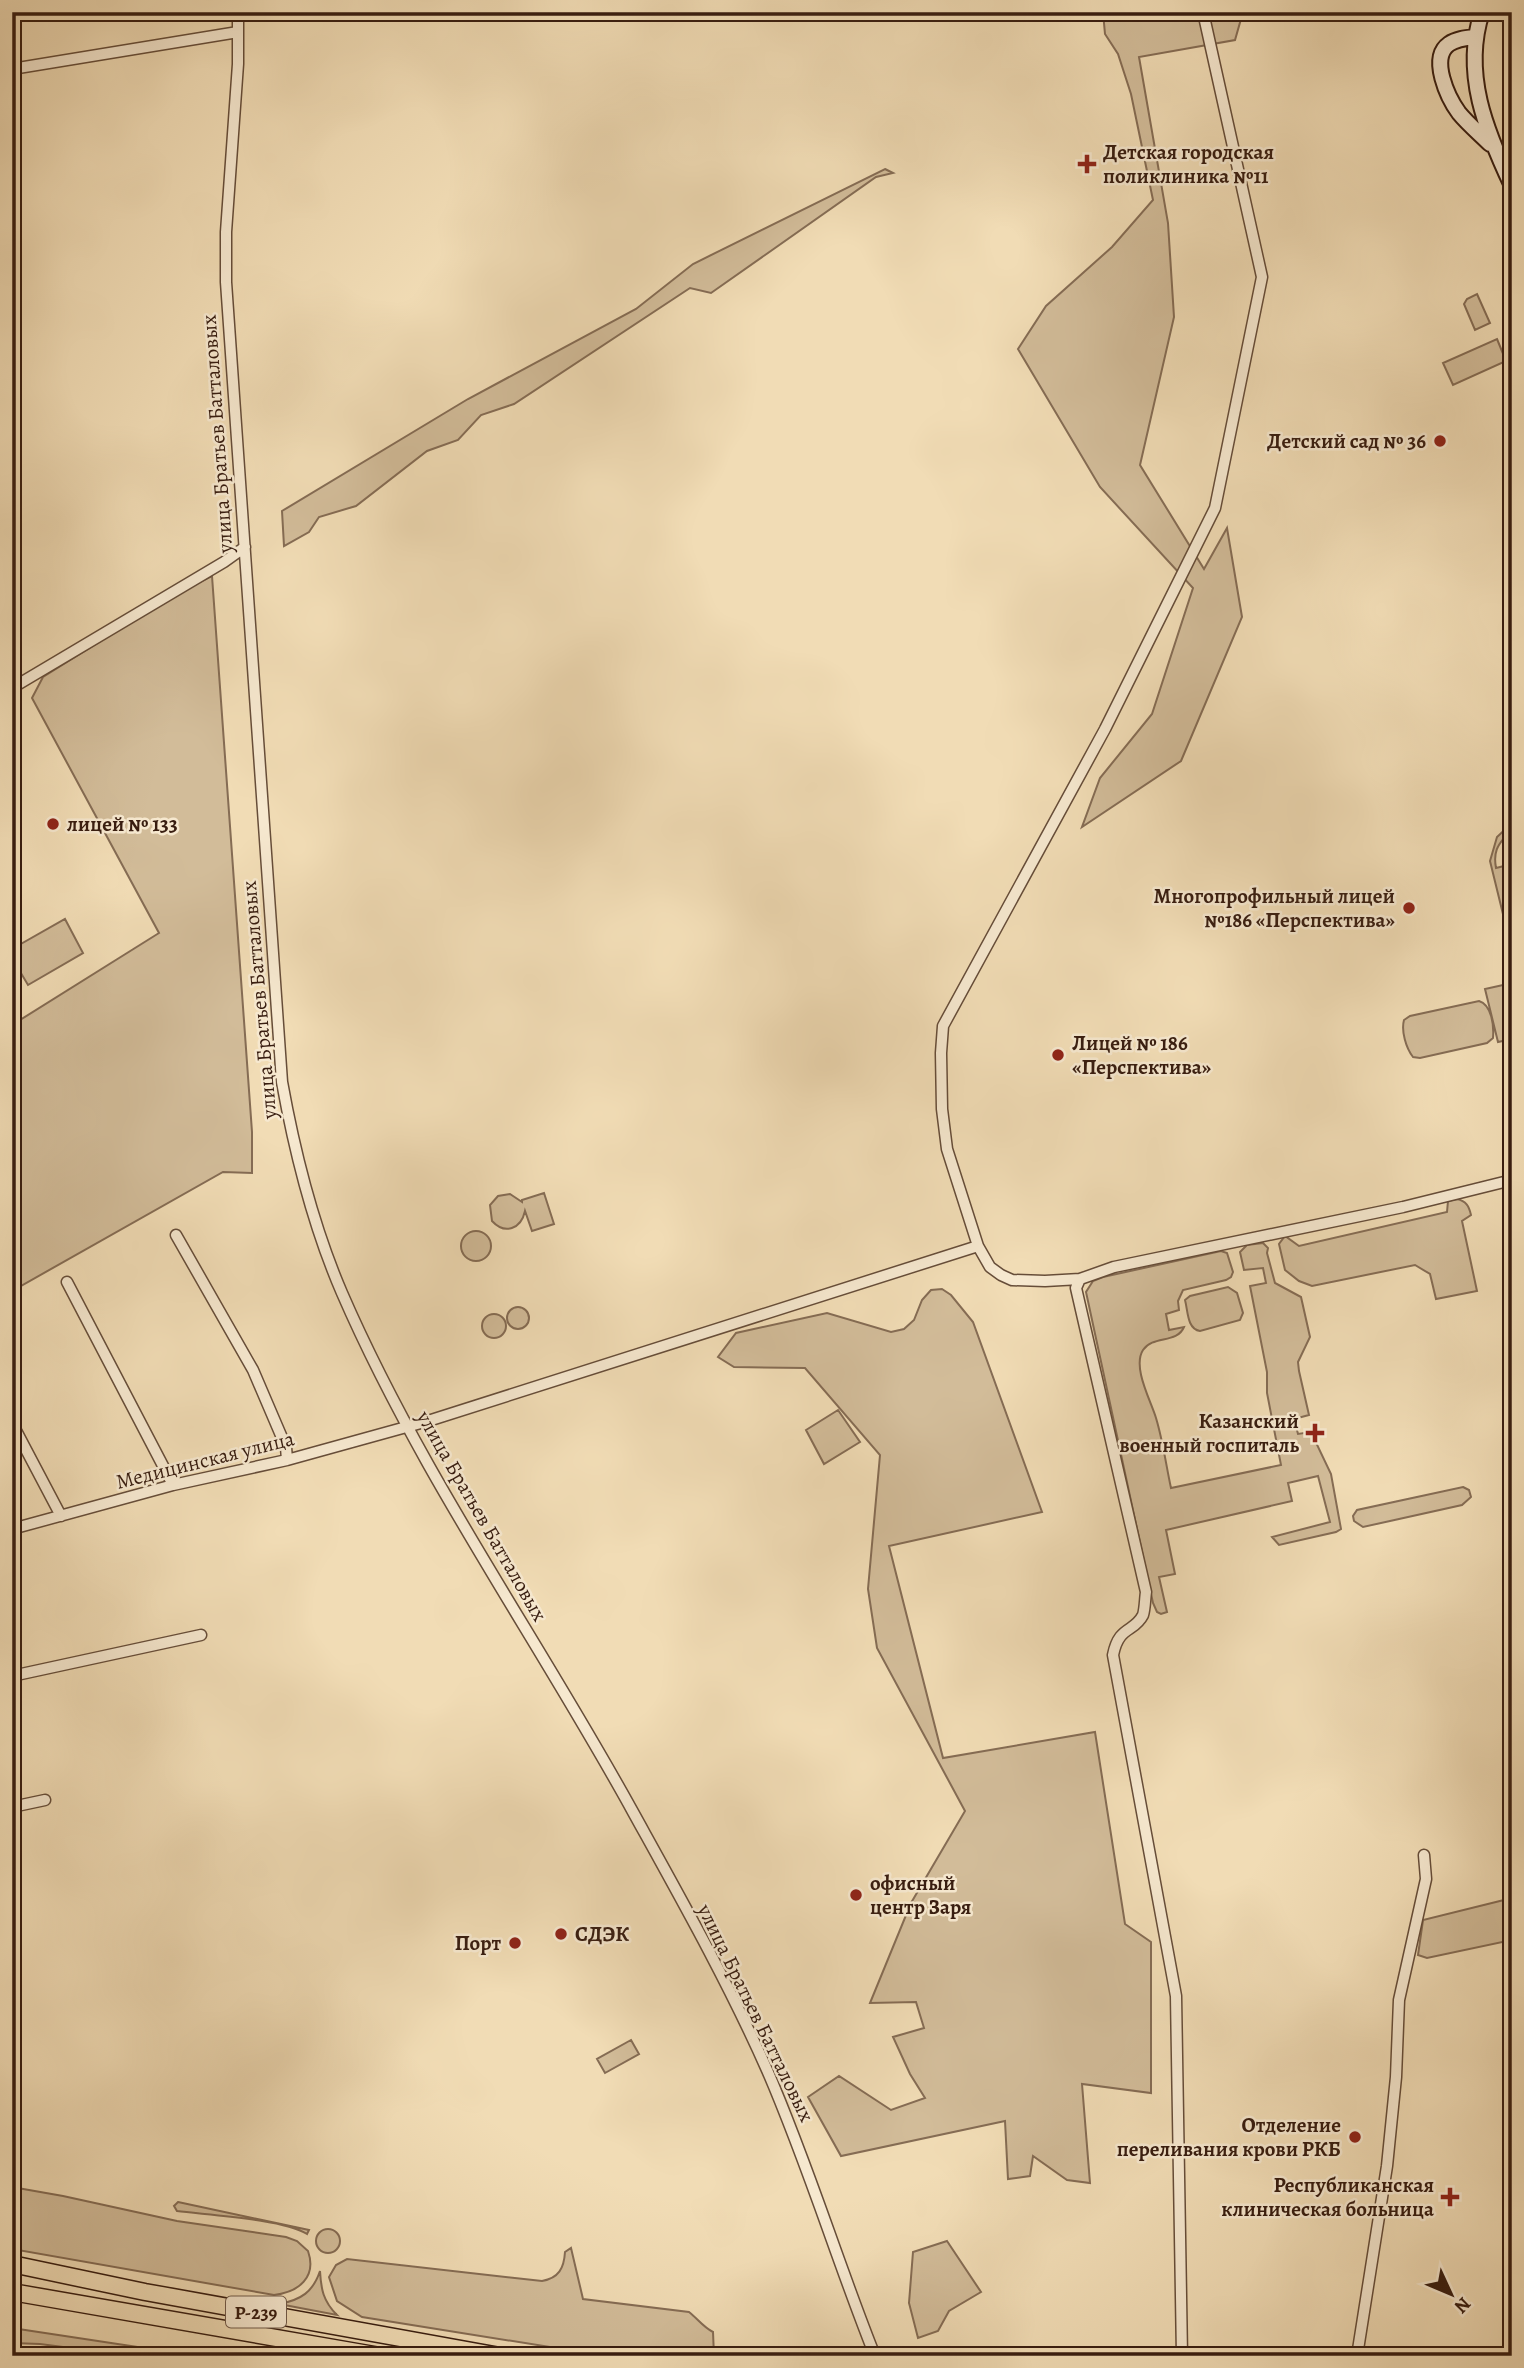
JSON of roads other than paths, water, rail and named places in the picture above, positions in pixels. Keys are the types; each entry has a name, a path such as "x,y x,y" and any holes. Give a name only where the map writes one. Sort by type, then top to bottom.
{"main road":[{"name":"Р-239","path":"12,2264 145,2292 500,2356"},
{"name":"Р-239","path":"12,2292 380,2356"}],"street":[{"name":"улица Братьев Батталовых","path":"238,12 238,64 226,232 226,282 282,1082 306,1193 341,1290 406,1426 625,1798 724,1980 767,2070 795,2138 875,2355"},
{"path":"1203,12 1262,277 1215,508 1105,729 943,1026 942,1109 947,1149 978,1245 990,1267 1012,1280 1080,1279 1114,1267 1403,1207 1512,1180"},
{"path":"1482,12 1475,37 1473,70 1493,147 1512,186"},
{"path":"12,69 238,32"},
{"path":"1475,37 1447,45 1441,55 1441,69 1449,98 1461,115 1493,147"},
{"path":"12,688 224,562 244,547"},
{"path":"176,1235 253,1370 286,1447 287,1460"},
{"name":"Медицинская улица","path":"12,1529 173,1485 287,1460 428,1422 978,1245"},
{"path":"1080,1279 1076,1289 1146,1592 1143,1614 1134,1625 1122,1632 1115,1643 1113,1655 1176,1996 1182,2356"},
{"path":"66,1282 173,1485"},
{"path":"12,1423 61,1516"},
{"path":"12,1676 201,1635"},
{"path":"12,1807 45,1800"},
{"path":"1357,2356 1387,2166 1396,2077 1399,2000 1426,1879 1424,1855"}],"place":[{"name":"Детская городская поликлиника №11","path":"1087,164"},
{"name":"Детский сад № 36","path":"1440,441"},
{"name":"лицей № 133","path":"53,824"},
{"name":"Многопрофильный лицей №186 «Перспектива»","path":"1409,908"},
{"name":"Лицей № 186 «Перспектива»","path":"1058,1055"},
{"name":"Казанский военный госпиталь","path":"1315,1433"},
{"name":"офисный центр Заря","path":"856,1895"},
{"name":"СДЭК","path":"561,1934"},
{"name":"Порт","path":"515,1943"},
{"name":"Отделение переливания крови РКБ","path":"1355,2137"},
{"name":"Республиканская клиническая больница","path":"1450,2197"}]}
